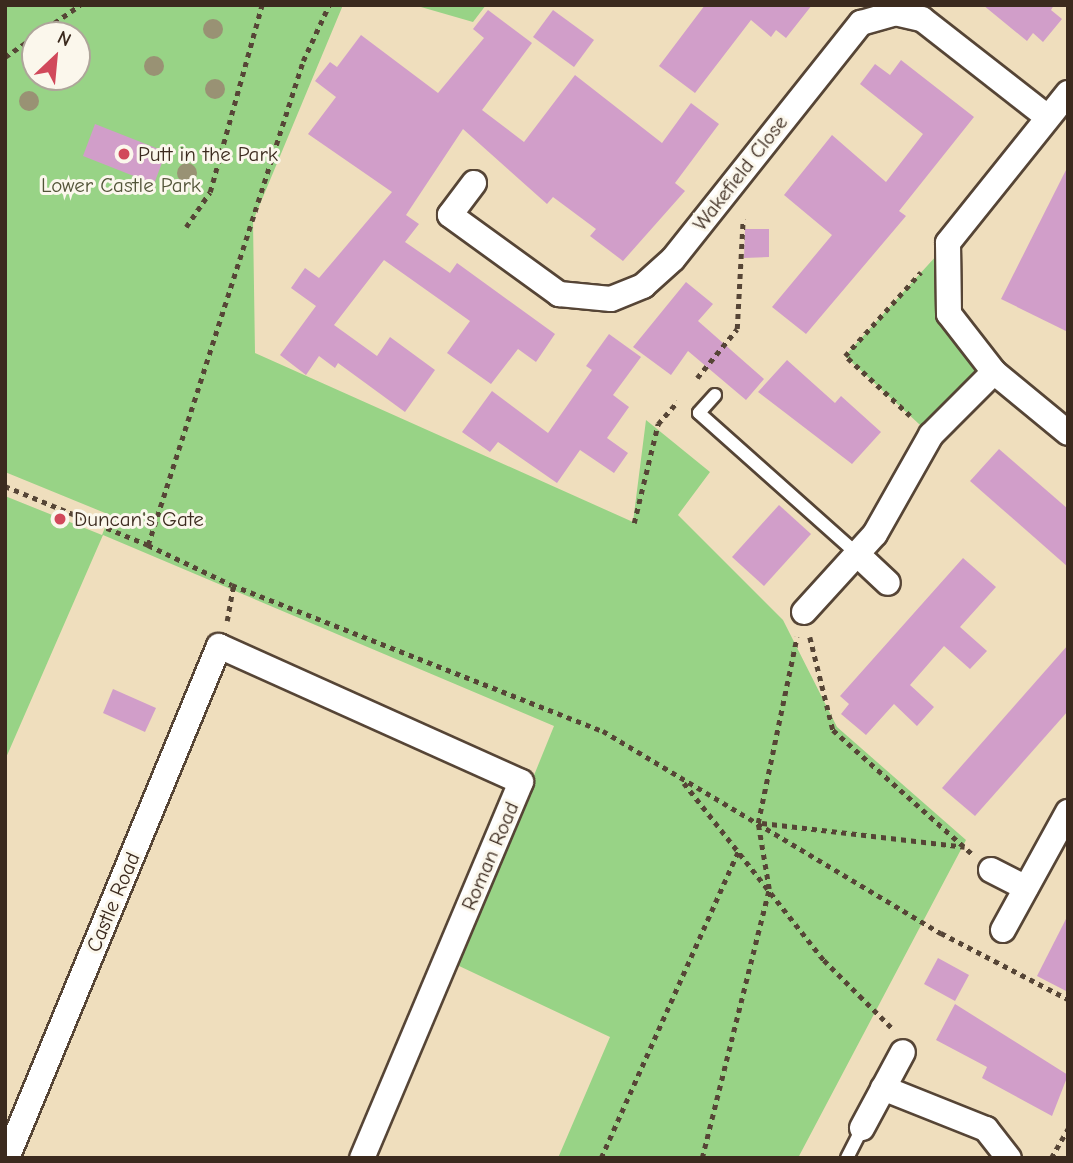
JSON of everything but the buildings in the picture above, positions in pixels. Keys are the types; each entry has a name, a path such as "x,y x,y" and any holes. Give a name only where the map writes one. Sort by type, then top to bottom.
{"street":[{"name":"Wakefield Close","path":"474,183 450,215 559,294 611,299 643,286 673,259 861,23 895,13 922,19 1045,115"},
{"path":"1068,93 1045,115 948,243 949,314 994,372 1068,433"},
{"path":"804,612 857,554 931,435 994,372"},
{"path":"857,554 888,583"},
{"name":"Castle Road","path":"7,1158 219,646"},
{"name":"Roman Road","path":"219,646 521,782 362,1158"},
{"path":"1003,930 1068,812"},
{"path":"991,870 1026,888"},
{"path":"862,1128 903,1052"},
{"path":"883,1088 986,1129 1009,1158"}],"lane":[{"path":"715,394 699,413 857,554"},
{"path":"846,1158 862,1128"}],"path":[{"path":"5,57 80,5"},
{"path":"186,227 210,192 262,5"},
{"path":"148,545 299,74 329,5"},
{"path":"690,387 737,329 745,166"},
{"path":"931,435 845,356 948,243"},
{"path":"634,523 658,424 682,397"},
{"path":"5,486 148,545 232,585 603,731 941,933 1068,999"},
{"path":"219,646 232,585"},
{"path":"702,1158 769,889 758,822 776,715 804,612"},
{"path":"804,612 833,730 991,870"},
{"path":"682,779 824,960 891,1024 903,1052"},
{"path":"758,822 965,847"},
{"path":"601,1158 739,850"},
{"path":"1051,1158 1068,1128"}],"green space":[{"name":"Lower Castle Park","path":"5,5 343,5 253,221 255,353 633,522 646,420 710,472 678,515 783,620 837,727 966,840 798,1158 558,1158 610,1037 457,965 554,726 103,535 5,760 5,496 102,535 110,515 5,472"},
{"path":"414,5 486,5 473,22"},
{"path":"948,243 949,314 994,372 931,435 845,356"}],"place":[{"name":"Putt in the Park","path":"124,154"},
{"name":"Duncan's Gate","path":"60,519"}]}
